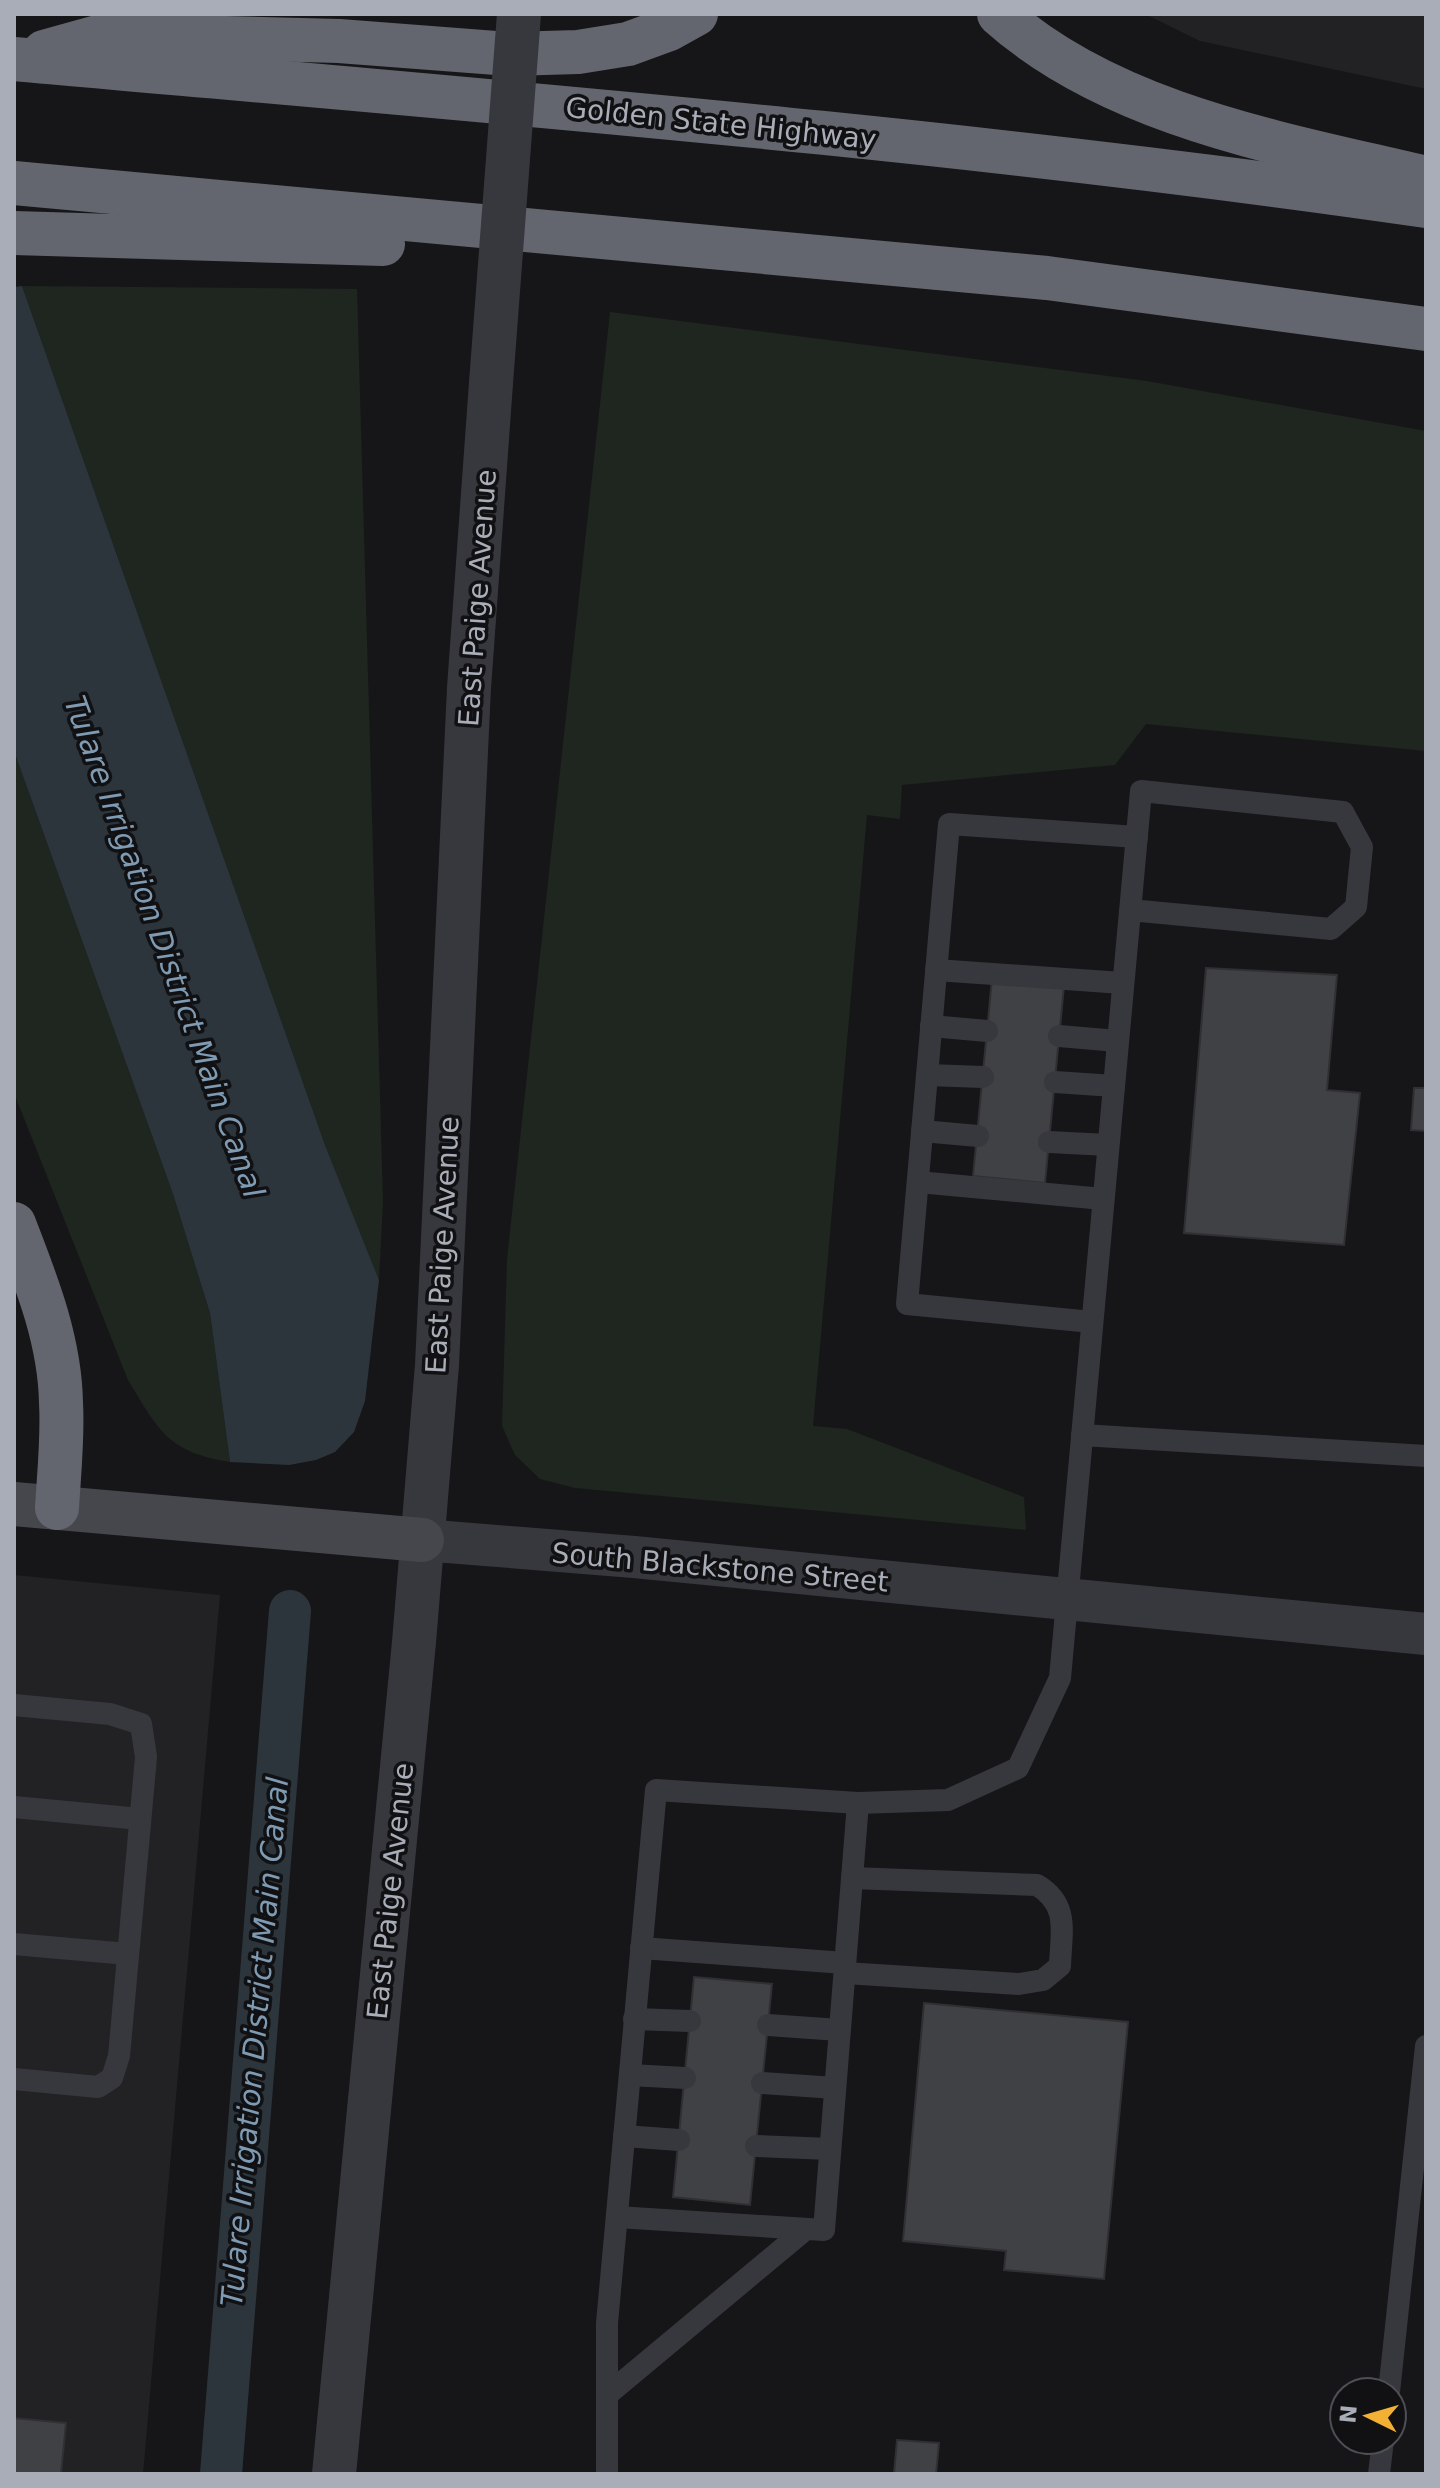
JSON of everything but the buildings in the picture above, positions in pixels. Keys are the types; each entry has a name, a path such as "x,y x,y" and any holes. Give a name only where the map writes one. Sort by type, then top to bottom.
{"highway":[{"path":"16,59 105,35 339,41 510,54 578,52 628,44 669,29 696,14"},
{"path":"999,14 1062,59 1123,91 1200,121 1426,178"},
{"name":"Golden State Highway","path":"16,59 588,110 945,146 1219,176 1426,206"},
{"path":"14,183 1047,278 1426,329"},
{"path":"14,233 366,244 754,251"},
{"path":"18,1249 41,1295 52,1337 62,1401 57,1508"}],"main road":[{"name":"South Blackstone Street","path":"14,1504 422,1540"}],"street":[{"name":"East Paige Avenue","path":"334,2474 414,1642 437,1365 469,688 519,14"},
{"name":"South Blackstone Street","path":"422,1540 1426,1634"}],"lane":[{"path":"607,2474 607,2323 656,1790 858,1803 948,1800 1018,1768 1060,1678 1122,983 1141,791 1343,812 1362,847 1356,907 1331,929 1130,910"},
{"path":"1092,1322 907,1304 949,824 1137,837"},
{"path":"936,970 1122,983"},
{"path":"931,1026 987,1031"},
{"path":"1059,1036 1117,1041"},
{"path":"927,1075 983,1077"},
{"path":"1055,1082 1114,1086"},
{"path":"922,1131 978,1136"},
{"path":"1049,1142 1108,1145"},
{"path":"918,1182 1103,1199"},
{"path":"1082,1435 1426,1456"},
{"path":"14,1705 110,1714 141,1724 146,1757 119,2056 112,2078 98,2087 14,2079"},
{"path":"617,2217 824,2230 858,1803"},
{"path":"14,1807 140,1819"},
{"path":"641,1948 1019,1984 1043,1980 1060,1966 1062,1914 1052,1894 1037,1885 852,1878"},
{"path":"14,1944 128,1954"},
{"path":"634,2019 690,2021"},
{"path":"768,2025 839,2030"},
{"path":"1391,2376 1426,2046"},
{"path":"630,2075 685,2078"},
{"path":"762,2083 835,2088"},
{"path":"624,2136 679,2140"},
{"path":"756,2146 830,2149"},
{"path":"607,2395 806,2229"}],"shaded area":[{"path":"1145,14 1426,14 1426,89 1200,41"},
{"path":"22,286 357,289 383,1201 379,1280 325,1145"},
{"path":"610,312 1147,381 1426,431 1426,751 1146,724 1115,765 902,785 900,819 867,815 813,1426 847,1429 1024,1497 1026,1530 575,1488 540,1479 515,1455 502,1426 507,1259"},
{"path":"14,751 173,1194 210,1313 230,1462 192,1452 167,1436 148,1413 128,1380 14,1093"},
{"path":"14,1575 220,1595 143,2474 14,2474"}],"water":[{"path":"22,286 325,1145 379,1280 365,1401 354,1432 335,1452 316,1460 289,1465 230,1462 210,1313 173,1194 14,751 14,287"}],"waterway":[{"name":"Tulare Irrigation District Main Canal","path":"221,2474 290,1611"}]}
